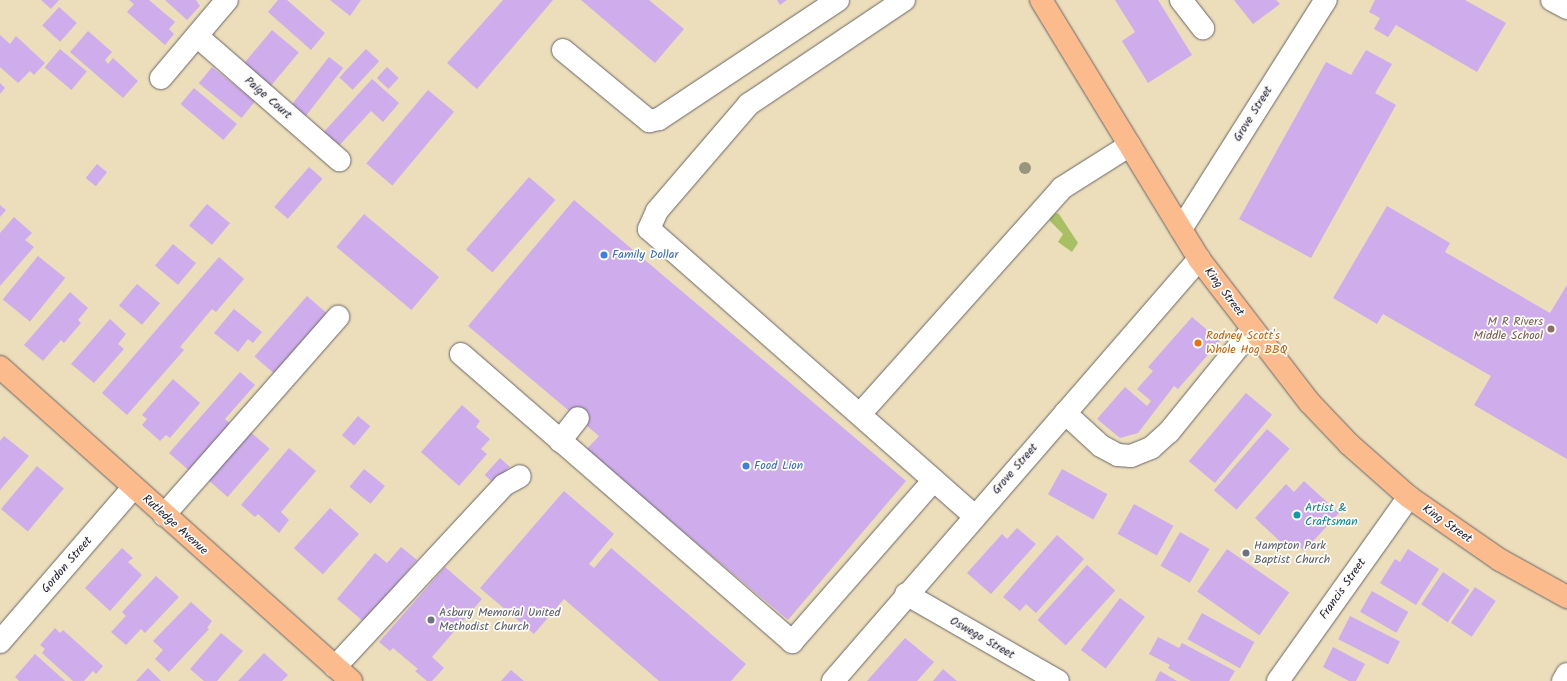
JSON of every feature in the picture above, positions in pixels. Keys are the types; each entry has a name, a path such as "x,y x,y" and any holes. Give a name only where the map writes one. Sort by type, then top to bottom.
{"main road":[{"name":"King Street","path":"1041,0 1199,259 1252,330 1310,403 1349,444 1409,497 1500,560 1567,597"},
{"name":"Rutledge Avenue","path":"0,367 133,488 343,674"}],"street":[{"path":"162,78 227,0"},
{"path":"563,50 648,121 659,120 838,0"},
{"path":"904,0 749,104 657,211 649,229 861,413 974,516"},
{"path":"1181,0 1203,28"},
{"name":"Grove Street","path":"1181,229 1326,0"},
{"path":"1552,0 1567,8"},
{"name":"Paige Court","path":"197,36 339,160"},
{"path":"861,413 1062,188 1130,145"},
{"name":"Grove Street","path":"834,681 906,594 1199,259"},
{"path":"164,514 338,317"},
{"path":"1065,413 1101,446 1118,455 1132,456 1150,448 1169,432 1252,330"},
{"path":"461,354 792,642 934,480"},
{"path":"560,440 578,418"},
{"path":"343,674 504,485 520,476"},
{"name":"Gordon Street","path":"0,642 133,488"},
{"name":"Francis Street","path":"1278,681 1409,497"},
{"name":"Oswego Street","path":"906,594 1058,681"},
{"path":"1563,681 1567,674"}],"green space":[{"path":"1056,213 1059,214 1078,243 1072,252 1058,242 1063,234 1050,221 1050,218"}],"building":[{"path":"41,0 59,0 51,9"},
{"path":"129,0 149,0 175,22 169,29 174,34 165,45 127,12 134,4"},
{"path":"165,0 196,0 200,6 187,20"},
{"path":"278,0 287,0 325,33 311,50 268,12"},
{"path":"330,0 361,0 350,16"},
{"path":"503,0 553,0 477,89 447,63"},
{"path":"581,0 649,0 684,29 655,63"},
{"path":"777,0 787,0 780,5"},
{"path":"1115,0 1158,0 1192,55 1148,83 1122,41 1135,32"},
{"path":"1234,0 1276,0 1280,4 1253,24"},
{"path":"1375,0 1465,0 1506,23 1477,72 1396,25 1388,37 1374,29 1380,18 1369,12"},
{"path":"59,7 77,23 60,42 42,26"},
{"path":"272,30 299,52 269,88 242,65"},
{"path":"88,31 112,52 105,60 108,64 113,58 138,81 123,98 70,52"},
{"path":"0,35 10,44 16,36 45,63 34,75 30,71 18,83 0,67"},
{"path":"60,49 87,71 71,90 45,67"},
{"path":"366,49 379,61 353,90 339,78"},
{"path":"1366,50 1392,64 1375,93 1396,105 1311,258 1239,219 1326,62 1351,75"},
{"path":"329,57 343,68 305,117 291,106"},
{"path":"212,67 255,102 242,118 199,83"},
{"path":"387,67 399,78 388,89 377,78"},
{"path":"372,79 399,103 383,122 371,111 336,149 321,135"},
{"path":"0,83 5,88 0,94"},
{"path":"194,88 237,124 223,140 181,104"},
{"path":"428,90 454,112 392,185 366,164"},
{"path":"97,164 107,172 96,186 86,178"},
{"path":"309,167 323,179 288,219 274,207"},
{"path":"529,177 555,200 492,272 466,249"},
{"name":"Food Lion","path":"574,200 906,481 788,620 586,450 599,436 468,326"},
{"path":"207,204 230,223 212,245 189,225"},
{"path":"0,205 6,210 0,217"},
{"path":"1387,206 1450,243 1445,252 1550,313 1567,285 1567,459 1474,405 1491,376 1383,314 1377,324 1333,298"},
{"path":"364,214 439,277 411,310 336,247"},
{"path":"14,217 32,233 25,240 34,247 0,286 0,233"},
{"path":"173,244 196,263 178,285 155,265"},
{"path":"38,256 65,278 30,322 3,300"},
{"path":"219,257 244,279 216,312 212,309 180,347 184,350 127,415 102,393"},
{"path":"137,284 160,303 142,325 119,305"},
{"path":"70,292 88,308 78,320 81,323 64,343 61,340 43,361 24,345"},
{"path":"307,296 329,315 276,375 255,356"},
{"path":"234,309 262,332 253,343 248,339 238,352 214,333"},
{"path":"1192,317 1220,341 1178,389 1174,386 1138,433 1120,438 1097,419 1125,387 1147,406 1151,401 1137,389 1153,371 1148,367"},
{"path":"110,319 126,334 118,344 124,349 94,383 71,364"},
{"path":"240,372 255,385 225,419 233,426 192,473 169,453"},
{"path":"173,379 200,403 170,438 166,435 160,441 142,425 147,419 142,415"},
{"path":"1246,393 1272,415 1215,483 1189,461"},
{"path":"462,405 480,421 476,427 490,439 481,449 487,454 459,486 421,452"},
{"path":"358,416 370,426 354,445 342,435"},
{"path":"247,429 270,449 228,497 205,477"},
{"path":"1267,429 1290,449 1237,510 1214,490"},
{"path":"4,436 29,456 0,490 0,441"},
{"path":"289,448 316,471 281,512 289,520 279,533 258,514 255,517 241,505"},
{"path":"500,458 510,467 494,484 485,475"},
{"path":"37,466 64,488 28,531 1,509"},
{"path":"364,469 385,486 371,504 350,487"},
{"path":"1062,469 1107,494 1093,520 1048,494"},
{"name":"Artist & Craftsman","path":"1304,481 1339,513 1304,551 1296,543 1289,550 1255,518 1286,484 1294,492"},
{"path":"564,491 614,534 589,564 594,568 611,548 746,664 731,681 659,681 564,599 534,634 480,588"},
{"path":"1134,504 1173,526 1157,556 1118,534"},
{"path":"330,508 359,534 323,574 294,548"},
{"path":"1017,528 1036,544 991,594 967,573 1002,534 1007,539"},
{"path":"1180,532 1209,549 1190,583 1160,566"},
{"path":"1057,535 1084,559 1036,613 1026,604 1020,611 1003,597"},
{"path":"401,547 417,560 364,622 337,599 375,553 387,563"},
{"path":"122,548 133,558 128,562 142,575 110,611 85,588"},
{"path":"1227,549 1289,593 1259,635 1197,592"},
{"path":"1408,549 1439,569 1416,605 1380,583 1395,559 1400,562"},
{"path":"1087,565 1115,590 1066,645 1037,620"},
{"path":"445,567 482,599 432,657 444,668 432,681 427,681 415,671 418,669 393,648 390,651 379,642"},
{"path":"1443,572 1470,590 1448,622 1421,604"},
{"path":"156,576 179,597 145,633 141,629 126,645 111,632 126,616 122,612"},
{"path":"1475,587 1496,601 1472,637 1451,623"},
{"path":"1372,591 1408,612 1396,633 1360,612"},
{"path":"1120,598 1145,617 1106,669 1081,650"},
{"path":"191,602 212,621 207,628 209,629 169,672 155,659 163,650 153,641"},
{"path":"1202,613 1254,642 1240,668 1187,639"},
{"path":"1350,616 1400,641 1388,665 1338,639"},
{"path":"55,628 60,633 63,630 103,666 96,674 93,671 84,681 73,681 42,653 45,649 40,645"},
{"path":"221,633 243,651 217,681 204,681 190,669"},
{"path":"1158,637 1179,648 1182,643 1235,671 1229,681 1191,681 1168,668 1170,665 1149,654"},
{"path":"905,638 934,662 917,681 867,681"},
{"path":"1333,647 1365,664 1356,681 1349,681 1323,667"},
{"path":"264,653 288,675 282,681 238,681"},
{"path":"35,654 65,681 19,681 15,677"},
{"path":"148,668 161,681 136,681"},
{"path":"943,669 957,681 933,681"},
{"path":"511,670 524,681 501,681"},
{"path":"1160,671 1177,681 1155,681"}],"place":[{"name":"Family Dollar","path":"604,255"},
{"name":"M R Rivers Middle School","path":"1551,329"},
{"name":"Rodney Scott's Whole Hog BBQ","path":"1198,343"},
{"name":"Food Lion","path":"746,466"},
{"name":"Artist & Craftsman","path":"1297,515"},
{"name":"Hampton Park Baptist Church","path":"1246,553"},
{"name":"Asbury Memorial United Methodist Church","path":"431,620"}]}
